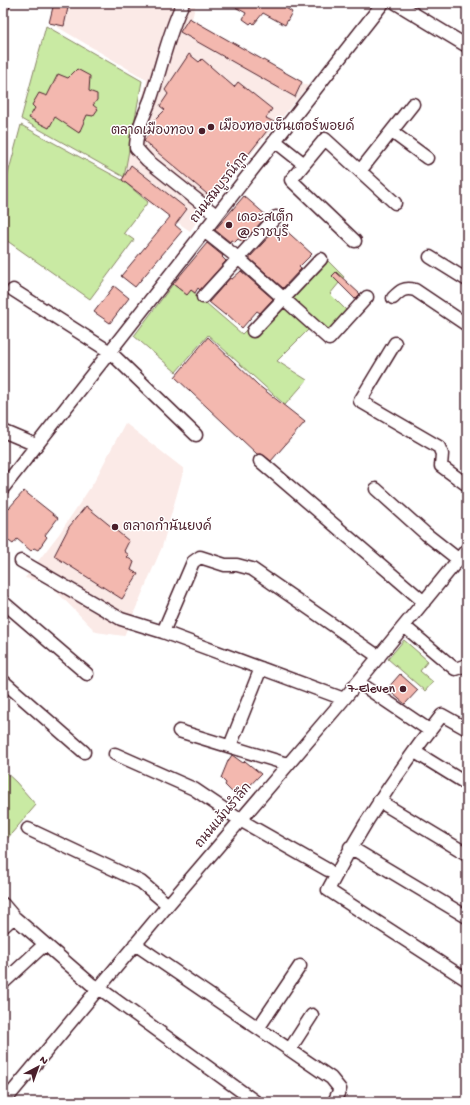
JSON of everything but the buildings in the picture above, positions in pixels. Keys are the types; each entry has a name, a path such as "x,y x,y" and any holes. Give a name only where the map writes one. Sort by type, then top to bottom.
{"street":[{"path":"183,3 162,60 151,97 140,124 136,148 147,160 216,215"},
{"name":"ถนนสมบูรณ์กูล","path":"3,488 383,3"},
{"path":"396,3 467,46"},
{"path":"360,172 413,104"},
{"path":"392,132 427,158"},
{"path":"354,241 291,180 325,140 395,203"},
{"path":"275,141 304,164"},
{"path":"203,297 276,217"},
{"path":"204,231 238,258 329,339 367,297"},
{"path":"430,258 467,280"},
{"path":"253,331 321,259"},
{"path":"393,298 401,290 408,288 415,290 467,325"},
{"path":"13,290 110,352 196,435"},
{"path":"395,343 360,401 439,448 442,454 441,466 467,485"},
{"path":"3,431 36,446"},
{"path":"260,461 424,602"},
{"path":"376,489 426,534 464,556"},
{"name":"ถนนแม้นรำลึก","path":"4,1102 135,944 464,556"},
{"path":"163,632 193,562 200,557 225,565 237,565 252,569 379,657"},
{"path":"21,561 121,619 163,632 344,699"},
{"path":"3,602 87,674"},
{"path":"404,626 455,668 467,665"},
{"path":"230,746 261,668"},
{"path":"3,681 84,752"},
{"path":"358,682 430,730"},
{"path":"467,729 442,714 379,801 350,847 328,890 467,980"},
{"path":"179,731 287,764"},
{"path":"415,752 467,784"},
{"path":"115,754 194,789 240,820 328,870"},
{"path":"379,801 467,854"},
{"path":"28,830 141,882 168,905"},
{"path":"350,847 467,917"},
{"path":"3,904 14,917 91,984 99,988 256,1102"},
{"path":"3,927 14,917"},
{"path":"3,983 45,944"},
{"path":"135,944 259,1027 331,1078 340,1089 334,1102"},
{"path":"259,1027 300,966"},
{"path":"290,1049 312,1015"}],"shaded area":[{"name":"ตลาดเมืองทอง","path":"59,3 196,3 192,19 308,86 213,199 190,231 148,202 122,180 147,80 54,25"},
{"name":"ตลาดกำนันยงค์","path":"125,423 184,469 162,547 124,636 96,632 48,583 25,578 59,534 94,482"}],"green space":[{"path":"46,26 142,81 124,177 21,119"},
{"path":"21,125 122,180 148,202 124,233 134,240 90,299 3,238 3,193"},
{"path":"328,261 344,277 330,294 347,311 329,332 293,298"},
{"path":"173,284 187,295 191,290 242,334 246,330 255,338 284,305 310,328 277,361 307,380 285,405 208,335 176,372 134,336"},
{"path":"404,640 428,661 420,671 433,682 425,691 388,659"},
{"path":"3,770 16,782 36,805 6,840 3,838"}],"place":[{"name":"เมืองทองเซ็นเตอร์พอยด์","path":"211,127"},
{"name":"ตลาดเมืองทอง","path":"202,131"},
{"name":"เดอะสเต็ก @ ราชบุรี","path":"229,225"},
{"name":"ตลาดกำนันยงค์","path":"115,527"},
{"name":"7-Eleven","path":"403,689"}]}
